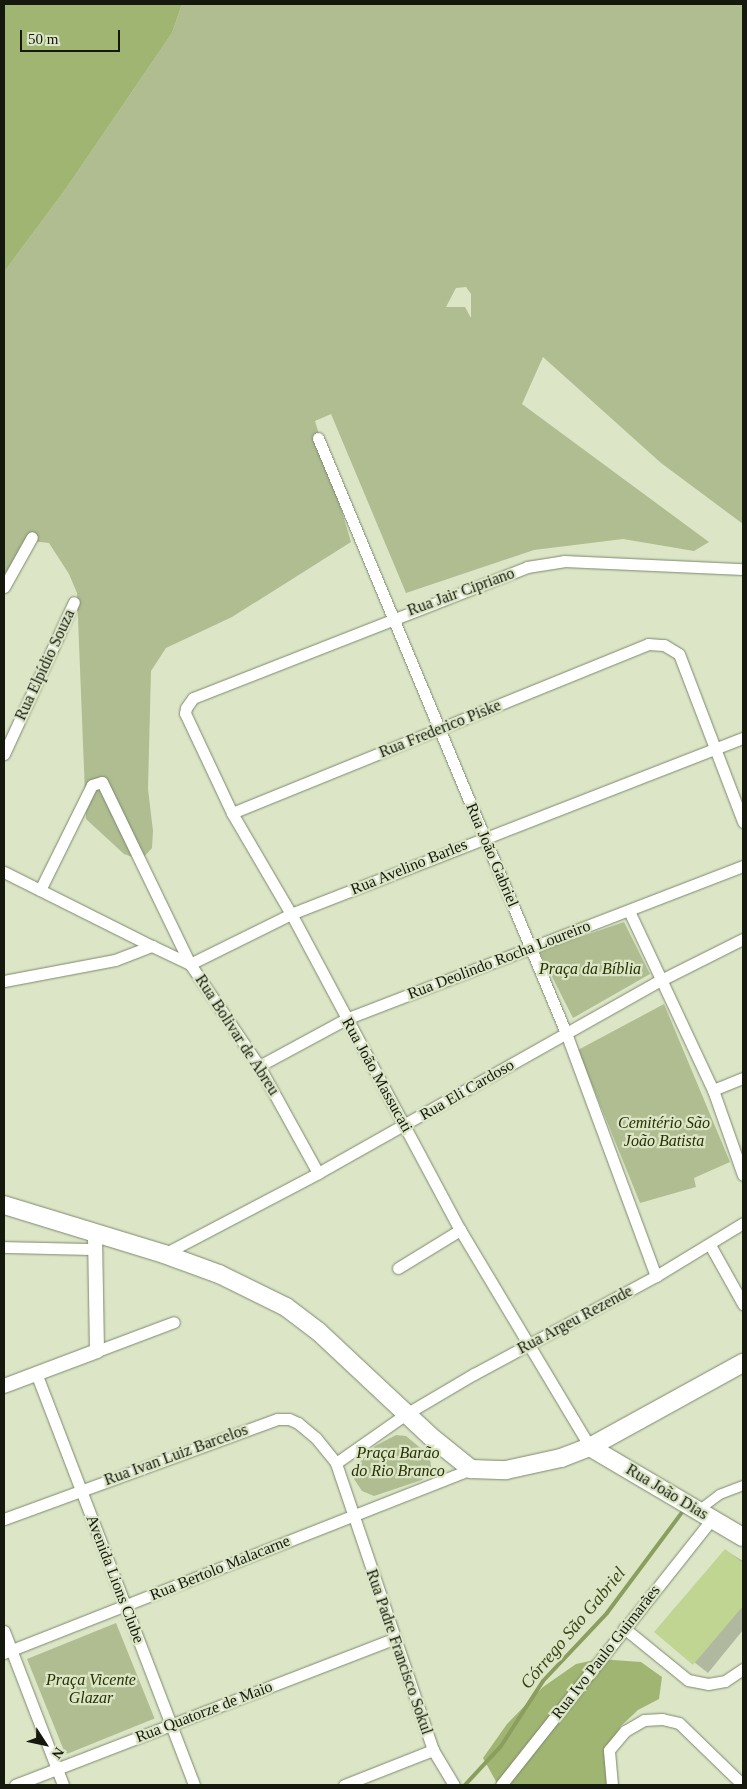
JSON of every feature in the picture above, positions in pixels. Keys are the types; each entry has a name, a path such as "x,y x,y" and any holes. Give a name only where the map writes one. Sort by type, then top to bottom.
{"main road":[{"path":"4,1205 61,1220 95,1242 164,1254 219,1274 286,1307 319,1332 406,1414 471,1469 506,1470 536,1465 590,1447 743,1363"},
{"name":"Rua João Dias","path":"590,1447 743,1538"}],"street":[{"name":"Rua João Gabriel","path":"318,438 566,1033 656,1276"},
{"path":"4,587 32,537"},
{"name":"Rua Jair Cipriano","path":"193,698 393,617 527,567 564,561 743,569"},
{"name":"Rua Elpídio Souza","path":"4,754 74,602"},
{"name":"Rua Frederico Piske","path":"232,813 648,644 664,645 679,654 718,749"},
{"name":"Rua João Massucati","path":"193,698 185,713 232,813 291,914 460,1230 590,1447"},
{"name":"Rua Avelino Barles","path":"190,964 291,914 484,837 743,738"},
{"path":"718,749 743,822"},
{"path":"40,890 92,785 98,781 108,788 190,964"},
{"name":"Rua Deolindo Rocha Loureiro","path":"260,1066 346,1019 530,946 629,911 743,866"},
{"name":"Rua Bolivar de Abreu","path":"4,872 190,964 260,1066 318,1174"},
{"path":"629,911 659,981 713,1090 743,1175"},
{"name":"Rua Eli Cardoso","path":"164,1254 318,1174 406,1126 659,981 743,939"},
{"path":"4,981 115,960 152,946"},
{"path":"713,1090 743,1078"},
{"name":"Rua Argeu Rezende","path":"406,1414 656,1276 743,1224"},
{"path":"398,1268 460,1230"},
{"path":"4,1247 95,1242 97,1351"},
{"path":"710,1245 743,1304"},
{"path":"4,1386 174,1322"},
{"name":"Avenida Lions Clube","path":"36,1373 125,1606 173,1724 194,1785"},
{"path":"406,1414 336,1463 353,1514 471,1469"},
{"name":"Rua Ivan Luiz Barcelos","path":"4,1519 80,1489 277,1419 289,1419 298,1423 316,1438 336,1463"},
{"path":"705,1515 720,1494 743,1485"},
{"name":"Rua Bertolo Malacarne","path":"8,1651 353,1514"},
{"name":"Rua Padre Francisco Sokul","path":"353,1514 393,1639 434,1750 454,1785"},
{"name":"Rua Ivo Paulo Guimarães","path":"501,1785 624,1628 705,1515"},
{"path":"624,1628 688,1680 708,1684 725,1681 743,1669"},
{"path":"4,1631 8,1651 63,1785"},
{"name":"Rua Quatorze de Maio","path":"15,1785 393,1639"},
{"path":"612,1785 609,1750 625,1731 644,1720 662,1719 679,1723 743,1785"},
{"path":"344,1785 434,1750"}],"green space":[{"path":"4,4 182,4 172,33 65,190 4,272"},
{"path":"182,4 743,4 743,524 661,463 543,357 522,404 709,542 694,551 623,539 534,550 406,593 331,414 315,421 351,542 232,617 166,648 151,671 148,789 153,831 152,848 141,860 124,854 86,819 77,593 69,574 49,543 31,541 4,575 4,272 65,190 172,33","holes":["466,287 471,294 471,318 465,307 446,307 456,288"]},
{"name":"Praça da Bíblia","path":"624,922 650,974 573,1018 539,951"},
{"name":"Cemitério São João Batista","path":"664,1004 730,1162 694,1178 696,1187 640,1203 578,1050"},
{"name":"Praça Barão do Rio Branco","path":"396,1435 406,1436 430,1456 431,1467 422,1480 374,1496 362,1491 354,1479 356,1466 375,1446"},
{"name":"Praça Vicente Glazar","path":"116,1623 155,1718 66,1754 27,1659"},
{"path":"599,1659 641,1662 662,1677 659,1699 638,1710 621,1726 605,1752 609,1785 498,1785 483,1758 507,1724 543,1687 576,1664"}],"building":[{"path":"725,1549 743,1563 743,1606 693,1665 654,1632"}],"waterway":[{"name":"Córrego São Gabriel","path":"465,1785 501,1746 543,1681 607,1613 683,1511"}]}
